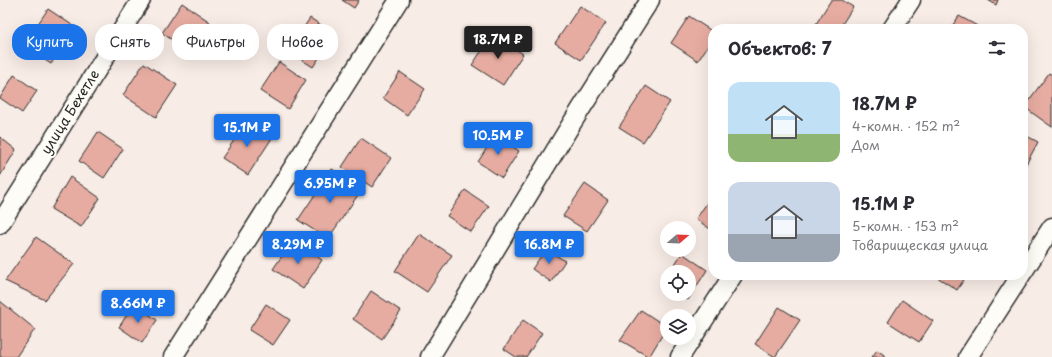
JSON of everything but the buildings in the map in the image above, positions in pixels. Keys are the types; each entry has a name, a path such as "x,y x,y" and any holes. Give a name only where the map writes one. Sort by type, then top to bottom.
{"street":[{"name":"улица Бехетле","path":"0,224 141,0"},
{"path":"173,357 399,0"},
{"path":"430,357 572,123 650,0"},
{"path":"895,24 911,0"},
{"path":"1028,264 1052,227"},
{"path":"680,357 730,280"},
{"path":"968,357 1018,280"}]}
